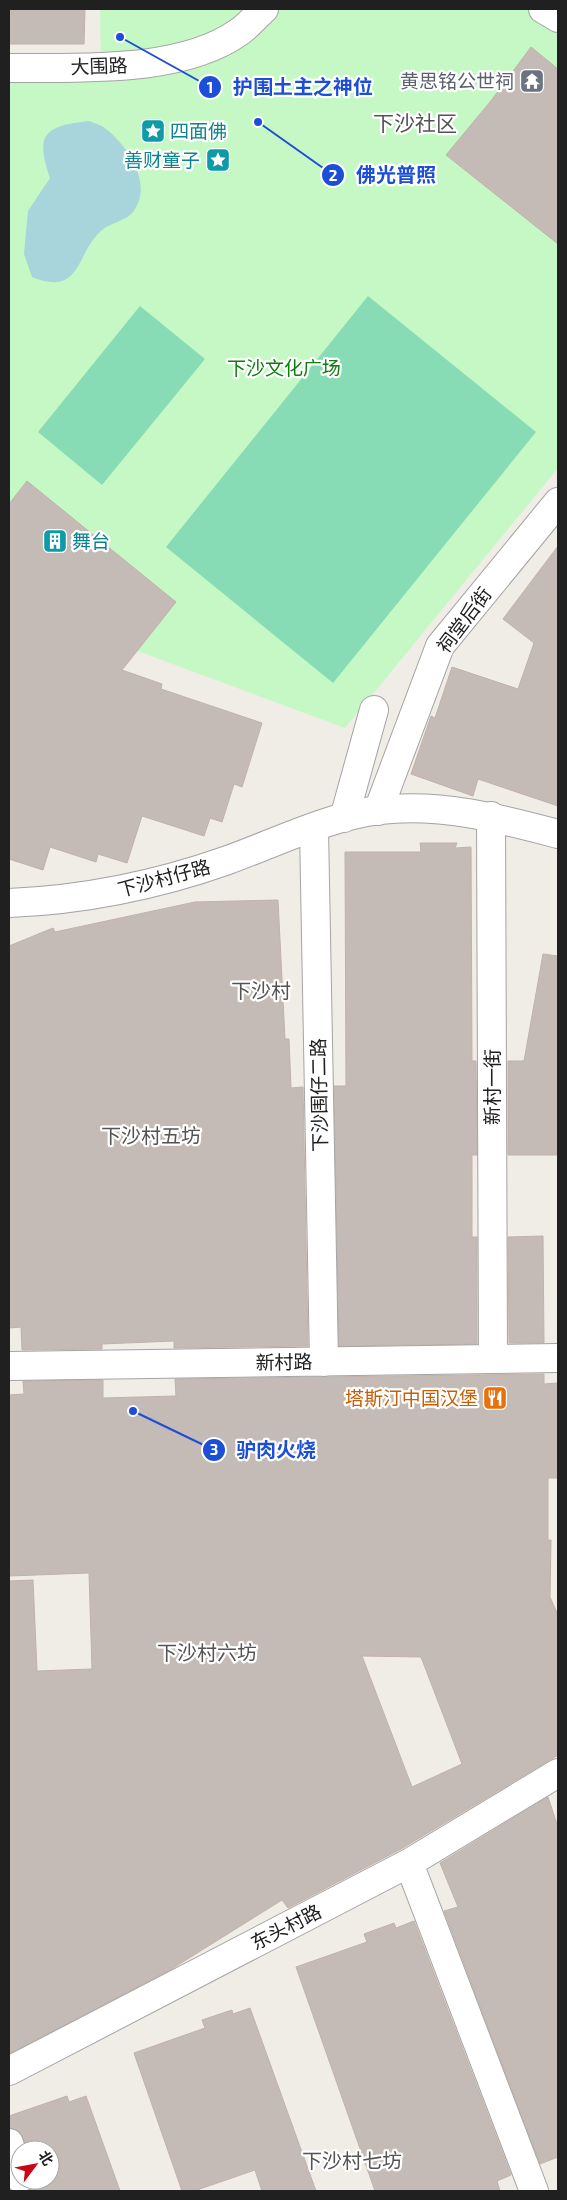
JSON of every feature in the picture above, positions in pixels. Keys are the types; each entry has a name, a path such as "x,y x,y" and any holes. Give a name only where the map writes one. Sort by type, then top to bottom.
{"street":[{"name":"大围路","path":"9,68 112,68 178,58 212,47 239,32 264,9"},
{"path":"543,9 558,18"},
{"name":"祠堂后街","path":"378,811 440,646 558,502"},
{"path":"344,818 374,710"},
{"name":"下沙村仔路","path":"9,903 46,902 91,896 149,884 182,875 344,818 378,811 418,808 491,816 558,834"},
{"name":"新村一街","path":"491,816 493,1359"},
{"name":"下沙围仔二路","path":"314,829 324,1362"},
{"name":"新村路","path":"9,1366 558,1358"},
{"name":"东头村路","path":"9,2071 409,1863 558,1773"},
{"path":"409,1863 534,2191"}],"green space":[{"name":"下沙文化广场","path":"100,9 558,9 558,468 345,728 9,603 9,68 101,67"},
{"path":"368,296 536,432 333,683 166,547"},
{"path":"140,306 205,359 102,485 38,432"}],"water":[{"path":"89,121 106,129 130,156 139,178 141,190 139,201 130,215 101,231 93,240 76,270 69,277 60,281 48,282 32,277 24,254 28,211 50,178 43,151 44,142 47,135 53,130 74,123"}],"building":[{"path":"9,9 85,9 84,44 9,44"},
{"path":"531,47 558,69 558,244 446,155 490,102"},
{"path":"27,481 176,602 122,670 162,684 161,689 262,723 242,787 234,784 222,822 210,818 204,836 142,816 127,863 98,854 96,862 50,847 43,870 9,859 9,504"},
{"path":"558,546 558,806 478,779 473,796 411,774 431,716 435,718 452,667 518,689 534,643 503,619"},
{"path":"420,843 457,843 455,848 471,847 472,1061 476,1061 477,1155 472,1155 472,1237 477,1237 477,1344 339,1346 334,1086 346,1086 345,852 421,852"},
{"path":"278,900 285,1039 289,1039 291,1088 303,1087 308,1346 174,1348 174,1341 102,1344 102,1349 22,1350 21,1327 9,1328 9,946 53,928 55,932 195,902"},
{"path":"543,954 558,956 558,1155 508,1155 508,1061 524,1061"},
{"path":"543,1236 544,1343 509,1343 508,1237"},
{"path":"544,1374 544,1384 558,1383 558,1478 548,1478 548,1540 551,1540 550,1597 558,1615 558,1755 401,1849 288,1908 282,1900 170,1970 9,2054 9,1581 33,1580 37,1671 92,1669 89,1573 9,1576 9,1395 24,1394 23,1381 103,1380 103,1398 176,1396 175,1379","holes":["362,1656 421,1657 462,1764 412,1787"]},
{"path":"548,1797 558,1827 558,2157 540,2164 444,1911 458,1907 440,1863"},
{"path":"414,1921 511,2175 497,2181 500,2191 375,2191 296,1967 367,1942 364,1934 394,1923 396,1928"},
{"path":"250,2008 316,2191 262,2191 255,2170 194,2191 182,2191 134,2053 205,2028 202,2020 232,2010 233,2014"},
{"path":"67,2096 69,2102 86,2096 120,2191 27,2191 60,2190 60,2140 24,2140 20,2132 9,2128 9,2116"}],"place":[{"name":"护围土主之神位","path":"120,37"},
{"name":"黄思铭公世祠","path":"532,81"},
{"name":"佛光普照","path":"258,122"},
{"name":"四面佛","path":"153,131"},
{"name":"善财童子","path":"218,160"},
{"name":"舞台","path":"55,541"},
{"name":"塔斯汀中国汉堡","path":"495,1398"},
{"name":"驴肉火烧","path":"133,1411"}],"district":[{"name":"下沙社区","path":"415,124"},
{"name":"下沙村","path":"261,991"},
{"name":"下沙村五坊","path":"151,1136"},
{"name":"下沙村六坊","path":"207,1653"},
{"name":"下沙村七坊","path":"352,2161"}]}
